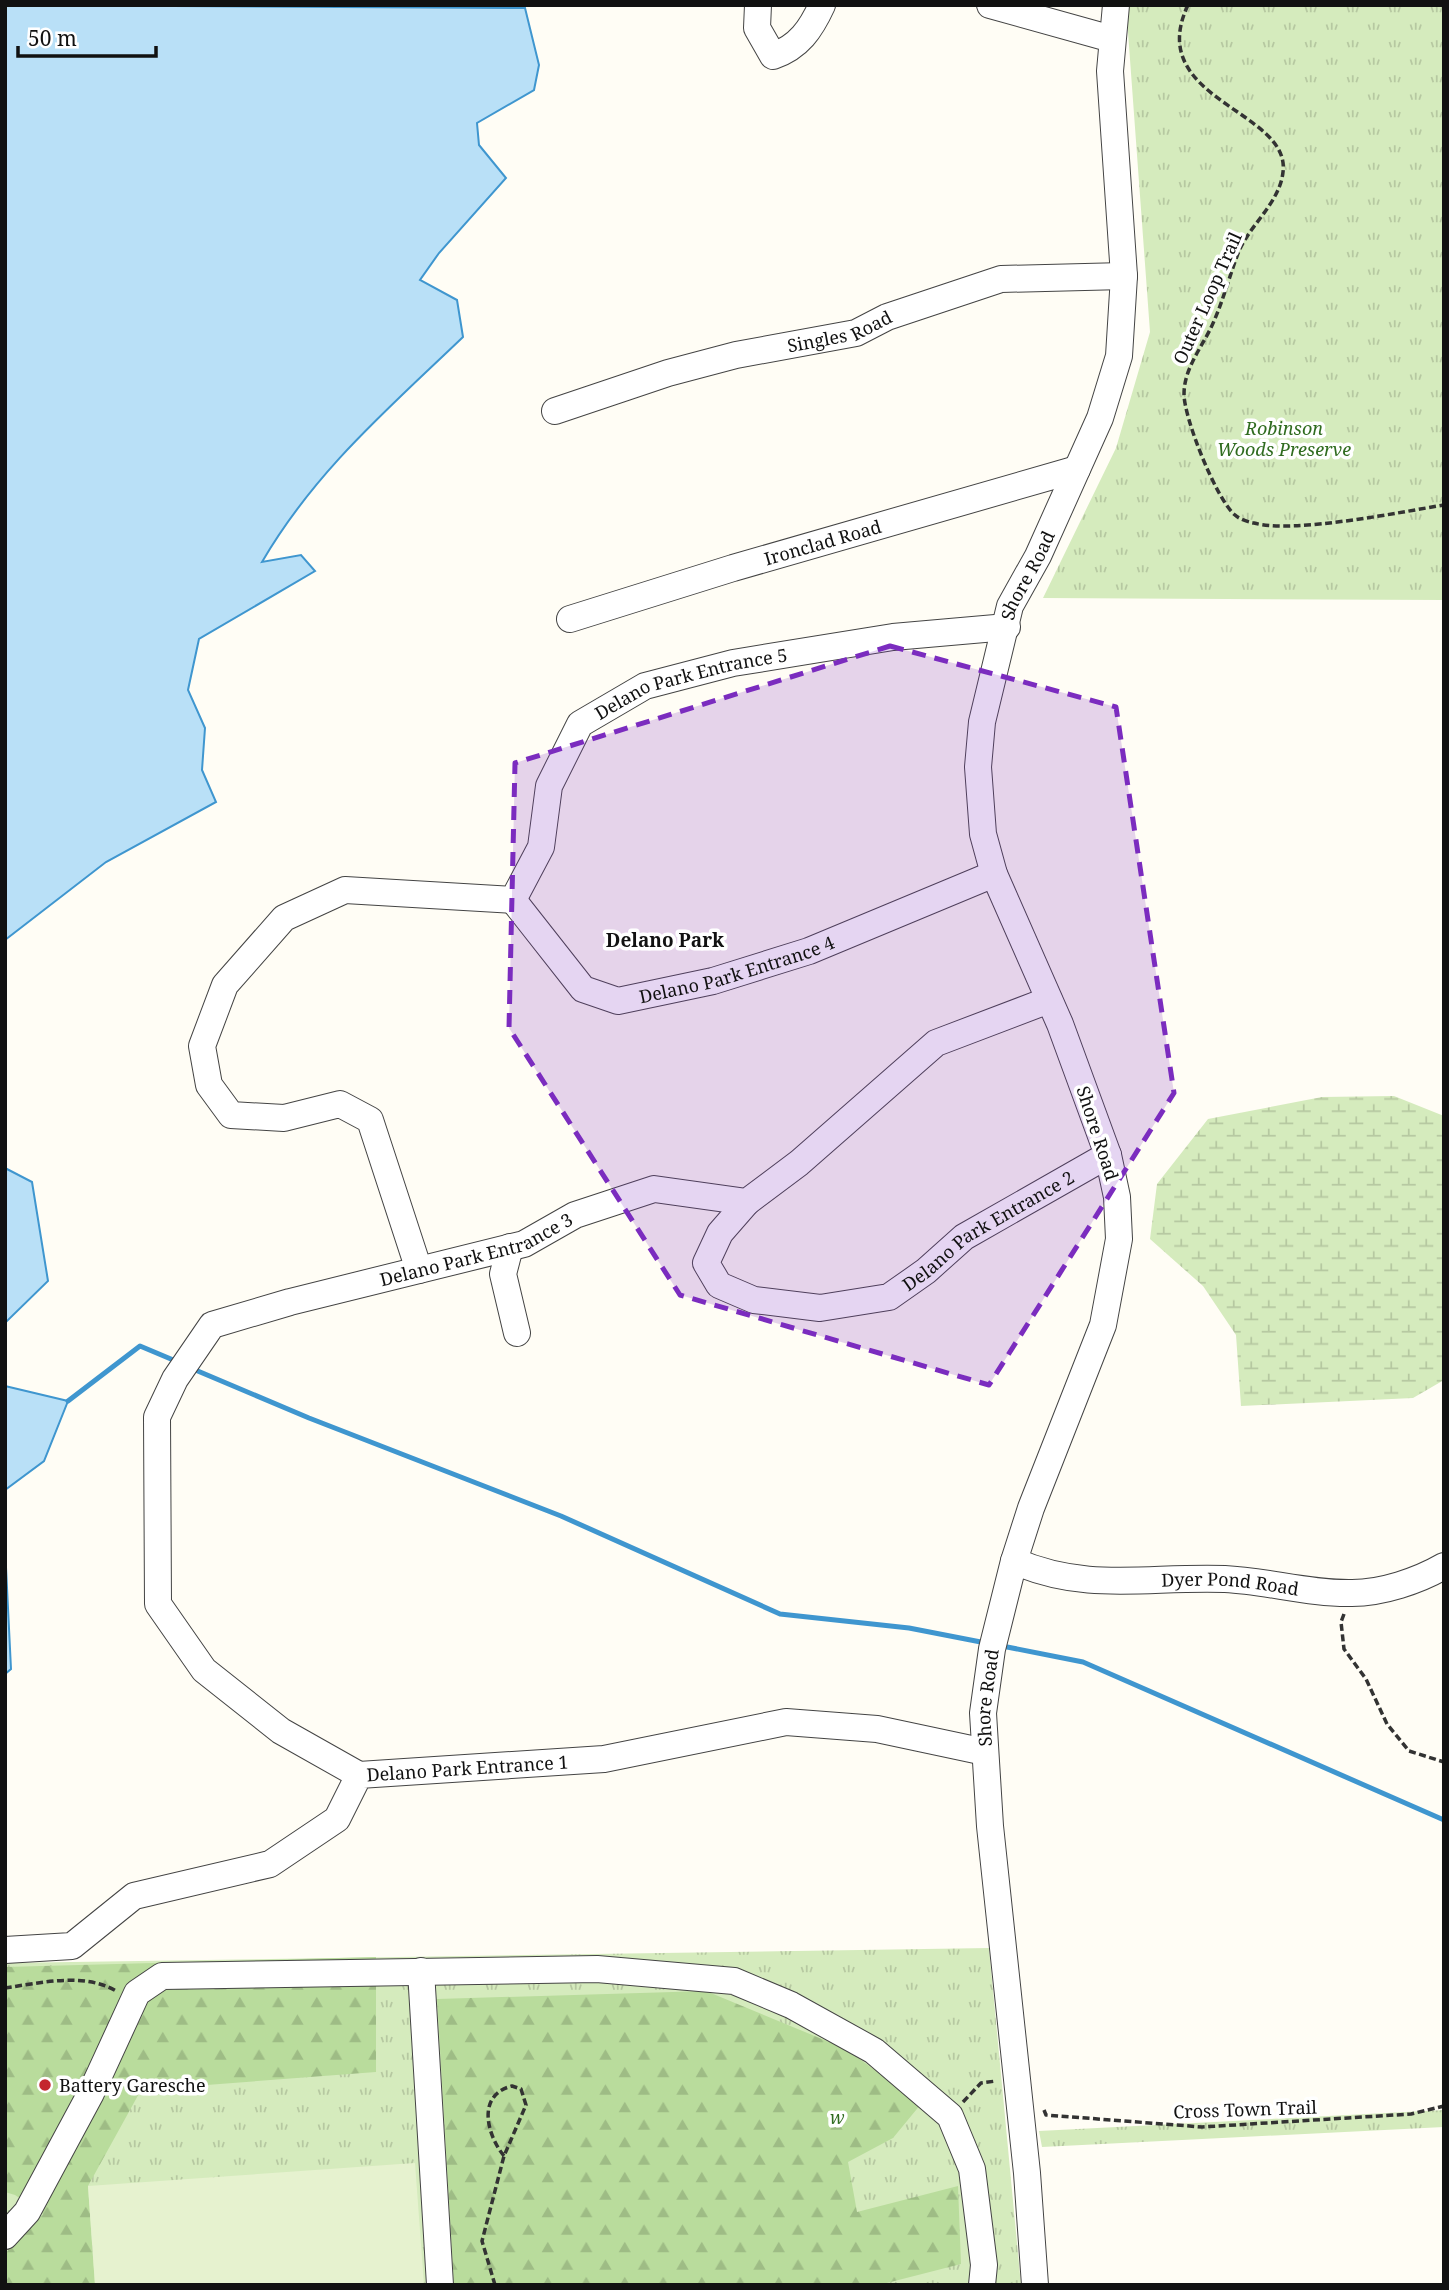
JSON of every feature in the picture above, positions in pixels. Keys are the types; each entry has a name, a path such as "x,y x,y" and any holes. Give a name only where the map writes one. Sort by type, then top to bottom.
{"street":[{"path":"758,5 758,28 773,56 792,49 812,26 822,5"},
{"path":"989,5 1112,39"},
{"name":"Shore Road","path":"1035,2285 985,1752 984,1713 992,1648 1014,1561 1031,1508 1103,1325 1119,1240 1117,1197 1108,1156 1049,1000 994,874 983,834 978,767 982,722 1010,606 1038,556 1100,418 1119,356 1124,276 1113,140 1112,39 1116,5"},
{"name":"Singles Road","path":"555,411 668,373 736,355 856,333 887,317 1001,279 1124,276"},
{"name":"Ironclad Road","path":"570,618 817,543 1077,469"},
{"name":"Delano Park Entrance 5","path":"513,900 541,848 549,786 580,724 645,687 747,661 893,637 1007,626"},
{"name":"Delano Park Entrance 4","path":"513,900 583,989 618,1001 713,981 809,951 994,874"},
{"path":"419,1270 370,1120 340,1104 284,1118 232,1115 209,1085 202,1046 225,985 284,918 345,890 513,900"},
{"path":"747,1202 799,1163 936,1043 1049,1000"},
{"name":"Delano Park Entrance 2","path":"747,1202 720,1233 706,1263 719,1285 754,1300 820,1308 889,1297 926,1271 964,1237 1108,1156"},
{"name":"Delano Park Entrance 3","path":"359,1775 281,1731 204,1670 158,1604 157,1417 175,1379 212,1325 524,1244 575,1215 654,1189 747,1202"},
{"path":"510,1247 503,1274 517,1333"},
{"name":"Dyer Pond Road","path":"1014,1561 1046,1575 1111,1583 1224,1579 1352,1593 1384,1589 1444,1566"},
{"name":"Delano Park Entrance 1","path":"5,1950 72,1947 134,1896 270,1864 337,1819 359,1775 604,1759 786,1722 877,1730 985,1752"},
{"path":"5,2236 27,2212 91,2093 137,1993 162,1976 597,1969 734,1981 791,2005 874,2051 950,2116 972,2169 984,2265 982,2285"},
{"path":"421,1971 440,2285"}],"path":[{"name":"Outer Loop Trail","path":"1188,5 1179,23 1182,60 1199,84 1265,134 1281,155 1283,172 1275,194 1240,248 1213,323 1191,365 1184,393 1188,414 1216,491 1236,516 1256,524 1327,522 1444,505"},
{"path":"1352,1593 1341,1622 1344,1649 1366,1679 1387,1724 1409,1751 1444,1762"},
{"path":"5,1988 64,1980 106,1985 133,2002"},
{"path":"950,2116 981,2083 1002,2081"},
{"path":"495,2285 482,2241 504,2156 526,2105 521,2089 512,2086 497,2093 490,2107 487,2126 495,2145 504,2156"},
{"name":"Cross Town Trail","path":"1041,2106 1046,2115 1202,2127 1411,2114 1444,2106"}],"highlighted area":[{"path":"890,646 1116,707 1174,1093 989,1385 680,1295 509,1028 515,763"}],"green space":[{"name":"Robinson Woods Preserve","path":"1126,5 1444,5 1444,600 1043,598 1116,448 1150,332"},
{"path":"1394,1096 1444,1116 1444,1380 1413,1398 1241,1406 1236,1335 1203,1286 1150,1239 1157,1184 1208,1119 1322,1097"},
{"name":"w","path":"989,1948 1021,2285 5,2285 5,1963"},
{"path":"376,1957 376,2072 141,2090 88,2186 95,2285 5,2285 5,2254 43,2214 15,2195 5,2192 5,1967"},
{"path":"706,1991 846,2049 921,2104 893,2138 848,2162 857,2212 958,2186 961,2264 879,2285 454,2285 437,1999"},
{"path":"1444,2110 1444,2127 1042,2147 1039,2131"},
{"path":"415,2163 424,2285 95,2285 88,2186"}],"water":[{"path":"5,5 525,8 539,65 534,90 477,123 479,145 506,178 439,253 420,280 457,300 463,337 354,442 305,499 262,562 301,555 315,571 199,639 188,690 205,728 202,770 216,802 106,862 5,940"},
{"path":"5,1168 32,1182 48,1281 5,1323"},
{"path":"5,1386 68,1401 44,1461 5,1490"},
{"path":"5,1547 11,1669 5,1674"}],"waterway":[{"path":"68,1401 140,1346 178,1362"},
{"path":"193,1369 309,1418 561,1516 780,1614 909,1628 986,1643"},
{"path":"1002,1646 1083,1662 1444,1820"}],"place":[{"name":"Battery Garesche","path":"45,2085"}],"district":[{"name":"Delano Park","path":"665,940"}]}
